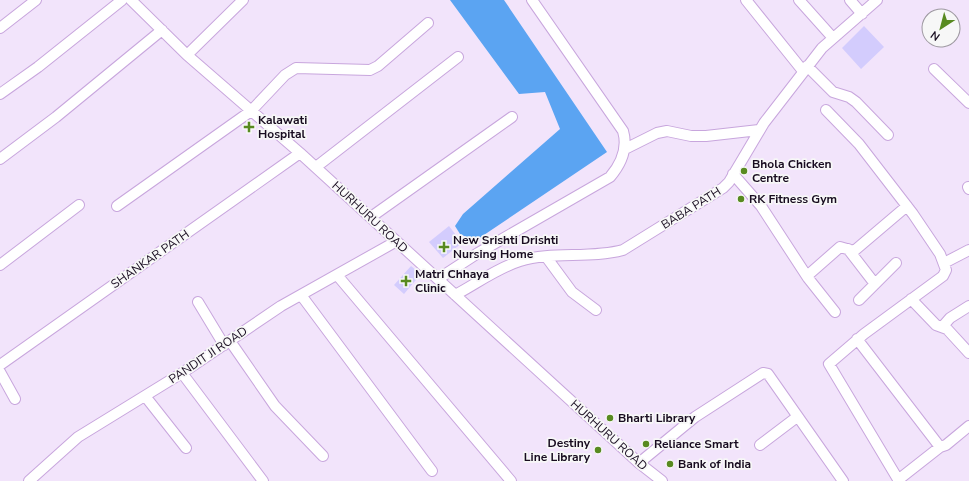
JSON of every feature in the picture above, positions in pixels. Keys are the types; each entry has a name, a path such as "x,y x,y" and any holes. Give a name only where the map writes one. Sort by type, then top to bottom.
{"street":[{"path":"0,28 36,0"},
{"path":"0,94 44,62 122,0"},
{"name":"HURHURU ROAD","path":"131,0 187,55 300,153 371,217 395,242 438,279 639,463 662,481"},
{"path":"187,55 243,0"},
{"path":"438,279 478,253 610,176 616,169 625,148 626,141 622,131 532,0"},
{"path":"746,0 805,69 833,92 849,97 856,102 888,135"},
{"path":"799,0 833,38"},
{"path":"850,0 862,14"},
{"name":"BABA PATH","path":"455,295 504,267 520,261 609,254 623,250 723,188 729,182 759,130 822,48 877,0"},
{"path":"117,206 251,111 285,75 296,68 370,70 378,66 428,23"},
{"path":"0,159 56,117 162,30"},
{"path":"316,168 458,57"},
{"path":"934,69 969,103"},
{"path":"826,110 859,144 906,206 944,263 945,274 857,339 830,362 830,367 898,480 940,447 946,446 969,426"},
{"path":"371,217 512,117"},
{"path":"625,148 656,132 667,131 691,136 706,136 759,130"},
{"name":"SHANKAR PATH","path":"0,365 300,153"},
{"path":"733,174 761,206 807,276 835,312"},
{"path":"0,265 79,205"},
{"path":"807,276 840,247 854,251 906,206"},
{"name":"PANDIT JI ROAD","path":"30,481 78,437 182,373 281,306 395,242"},
{"path":"848,249 875,284"},
{"path":"944,263 969,250"},
{"path":"547,258 572,292 596,310"},
{"path":"859,300 896,263"},
{"path":"338,275 511,481"},
{"path":"301,295 432,471"},
{"path":"911,299 936,325 943,326 969,353"},
{"path":"198,302 275,406 323,456"},
{"path":"943,326 950,318 969,306"},
{"path":"857,339 940,447"},
{"path":"0,372 15,399"},
{"path":"182,373 263,481"},
{"path":"639,463 695,417 764,373 768,374 843,481"},
{"path":"146,396 186,448"},
{"path":"760,445 797,417"}],"water":[{"path":"450,0 504,0 607,152 475,241 460,234 455,226 463,214 560,129 545,92 519,94"}],"building":[{"path":"864,26 884,47 861,69 842,48"},
{"path":"449,226 462,243 443,258 429,242"},
{"path":"411,266 421,274 404,294 394,285"}],"place":[{"name":"Kalawati Hospital","path":"249,127"},
{"name":"Bhola Chicken Centre","path":"744,171"},
{"name":"RK Fitness Gym","path":"741,199"},
{"name":"New Srishti Drishti Nursing Home","path":"444,247"},
{"name":"Matri Chhaya Clinic","path":"406,281"},
{"name":"Bharti Library","path":"610,418"},
{"name":"Reliance Smart","path":"646,444"},
{"name":"Destiny Line Library","path":"598,450"},
{"name":"Bank of India","path":"670,464"}]}
